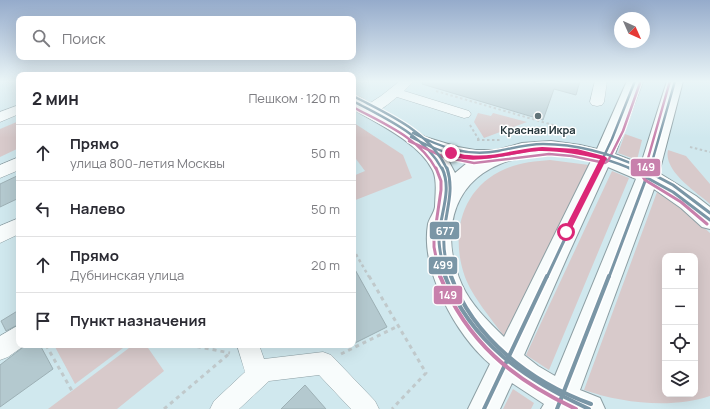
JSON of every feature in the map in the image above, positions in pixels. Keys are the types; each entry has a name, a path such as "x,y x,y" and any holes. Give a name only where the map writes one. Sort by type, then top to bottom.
{"main road":[{"path":"484,409 566,232 618,129 628,100"},
{"path":"559,403 648,176 670,100"},
{"path":"359,107 418,141 451,153 468,157 482,158 527,150 554,149 604,158 648,176 684,198 710,220"},
{"path":"418,141 436,159 443,169 446,182 444,207"},
{"path":"503,154 484,162 462,179 452,191 444,207 441,215 439,247 442,265 448,284 471,323 487,343 507,362 559,403 589,409"}],"street":[{"path":"359,107 376,100"},
{"path":"420,100 464,114"},
{"path":"0,117 16,110"},
{"path":"0,172 16,164"},
{"path":"0,235 16,227"},
{"path":"0,349 16,338"},
{"path":"242,348 258,376"},
{"path":"222,409 264,370 323,363 367,409"}],"path":[{"path":"468,100 553,125 573,138"},
{"path":"464,114 479,140"},
{"path":"690,147 710,152"},
{"path":"356,254 426,373 392,409"},
{"path":"356,347 398,326"},
{"path":"48,348 72,391"},
{"path":"164,409 242,348"},
{"path":"323,363 353,348"}],"shaded area":[{"path":"478,113 491,116 493,113 527,122 484,138 474,122"},
{"path":"16,122 16,149 0,157 0,129"},
{"path":"356,124 403,155 412,178 356,200 356,175 365,171 356,159"},
{"path":"625,134 642,140 637,160 618,153"},
{"path":"668,150 686,156 710,184 710,204 675,173 670,166"},
{"path":"550,160 589,165 504,336 477,300 465,277 459,245 459,229 469,200 478,188 490,177 516,165"},
{"path":"612,171 629,178 549,370 526,355"},
{"path":"657,192 689,214 710,233 710,396 679,402 647,403 598,395 584,390"},
{"path":"56,348 123,348 75,384"},
{"path":"129,348 148,348 164,371 117,409 48,409"},
{"path":"513,389 534,403 531,409 503,409"}],"building":[{"path":"476,100 550,100 543,120"},
{"path":"16,176 16,199 0,207 0,184"},
{"path":"356,271 387,327 356,342"},
{"path":"16,312 16,326 6,331 1,321"},
{"path":"22,348 42,348 53,369 0,407 0,365"},
{"path":"305,385 326,409 281,409"}],"transit line":[{"name":"677","path":"361,100 407,126 431,145 441,156 450,177 451,187 444,236 447,266 454,286 464,305 477,324 492,341 525,370 554,388 591,404"},
{"name":"499","path":"484,409 612,139 627,100"},
{"name":"149","path":"409,141 444,157 474,163 549,154 572,156 605,163 608,161 623,131 634,100"},
{"name":"149","path":"665,100 643,177 645,180 681,202 707,224"},
{"name":"499","path":"557,409 648,176 670,100"},
{"name":"499","path":"356,103 391,122 417,139 428,148 437,159 443,170 446,180 446,190 440,228 439,248 446,276 457,303 473,326 492,348 514,367 538,383 589,409"},
{"name":"149","path":"356,109 401,134 413,143 432,161 438,172 441,181 441,200 435,229 434,247 439,274 450,299 465,323 483,346 505,366 552,398 576,409"},
{"name":"677","path":"413,133 447,148 474,153 543,144 566,145 589,149 611,155 653,174 673,185 710,213"},
{"name":"499","path":"411,137 446,153 474,158 543,149 567,150 589,154 632,169 653,180 692,205 710,220"}],"place":[{"name":"Красная Икра","path":"538,116"}],"route":[{"path":"451,153 468,157 482,158 527,150 560,149 604,158 566,232"}]}
